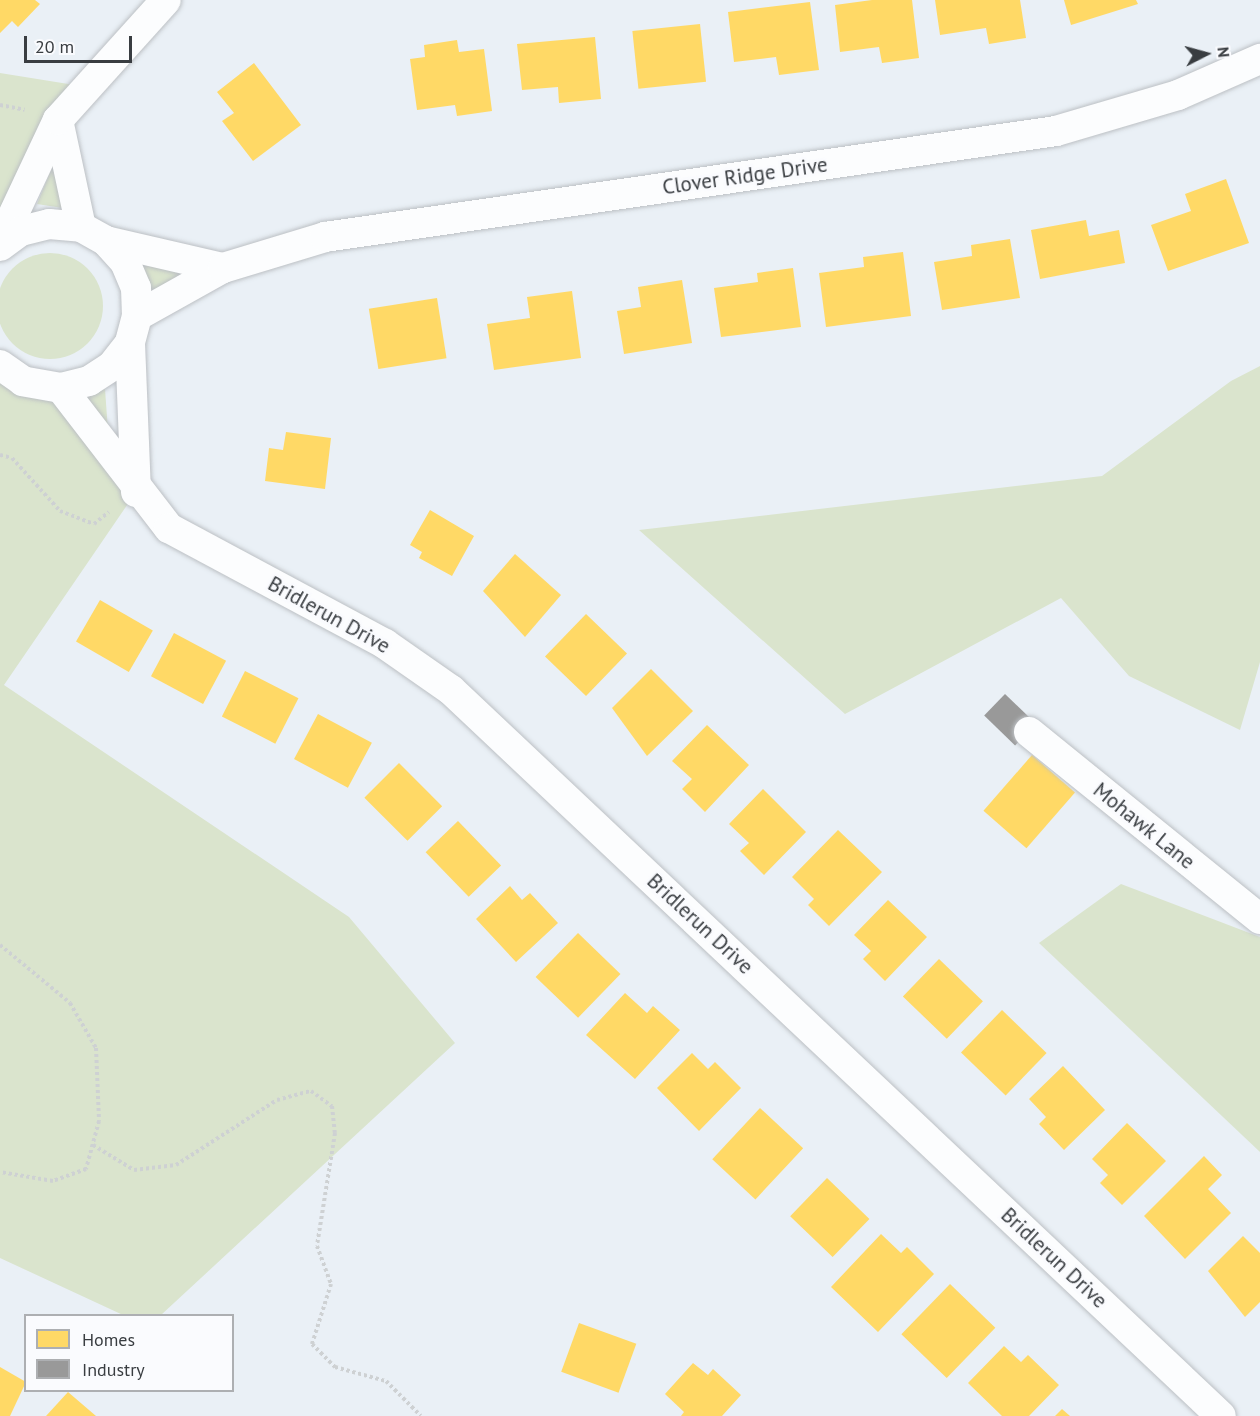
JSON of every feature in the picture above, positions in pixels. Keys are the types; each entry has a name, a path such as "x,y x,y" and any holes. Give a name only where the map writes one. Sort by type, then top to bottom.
{"street":[{"path":"0,245 58,120 166,0"},
{"name":"Clover Ridge Drive","path":"0,365 23,381 61,388 96,376 133,329 224,268 325,237 1056,130 1179,95 1260,59"},
{"path":"58,120 94,234 125,262 136,288 133,329 136,492"},
{"name":"Clover Ridge Drive","path":"0,245 21,231 49,224 224,268"},
{"name":"Bridlerun Drive","path":"61,388 136,492 169,528 385,644 451,690 1221,1416"},
{"name":"Mohawk Lane","path":"1029,732 1260,920"}],"path":[{"path":"0,454 12,458 60,511 94,524 136,492"},
{"path":"0,945 70,1003 96,1048 99,1121 86,1169 53,1181 0,1172"},
{"path":"93,1145 134,1170 176,1165 277,1100 310,1091 332,1106 335,1133 317,1246 331,1284 312,1344 335,1367 386,1382 421,1416"}],"green space":[{"path":"0,73 87,87 0,243"},
{"path":"55,160 69,209 37,204"},
{"path":"40,254 60,254 80,262 94,276 102,296 102,316 94,336 80,350 60,358 40,358 20,350 6,336 -1,319 -1,293 6,276 20,262"},
{"path":"140,264 187,270 150,300"},
{"path":"0,365 61,388 136,492 4,685 349,917 455,1043 162,1314 121,1314 0,1258"},
{"path":"1260,366 1260,662 1240,730 1129,676 1061,598 845,714 639,530 1102,476 1231,381"},
{"path":"105,389 109,445 78,397"},
{"path":"1121,884 1260,937 1260,1152 1039,943"}],"building: Homes":[{"path":"0,0 35,0 40,4 18,27 12,21 0,33"},
{"path":"872,0 912,0 919,58 882,63 879,47 840,52 835,5"},
{"path":"935,0 1020,0 1026,38 989,44 986,28 940,35"},
{"path":"1064,0 1136,0 1138,4 1071,25"},
{"path":"810,2 819,70 779,75 776,57 734,62 728,12"},
{"path":"700,24 706,82 638,89 632,31"},
{"path":"595,37 601,99 559,103 558,87 522,90 517,44"},
{"path":"457,40 459,52 484,49 492,111 457,116 455,105 417,110 410,59 425,57 424,45"},
{"path":"254,63 301,125 253,161 222,121 234,113 217,92"},
{"path":"1226,179 1249,243 1168,271 1151,225 1191,211 1185,194"},
{"path":"1086,220 1089,236 1119,230 1125,263 1040,279 1031,230"},
{"path":"1010,239 1020,298 942,310 934,262 972,256 971,245"},
{"path":"903,252 911,316 826,327 819,273 864,267 863,257"},
{"path":"793,268 801,327 721,337 714,288 758,282 757,273"},
{"path":"682,280 692,343 624,354 617,311 641,307 638,287"},
{"path":"572,291 581,358 494,370 487,324 530,318 527,297"},
{"path":"437,298 447,358 378,369 369,309"},
{"path":"286,432 331,438 325,489 265,481 269,448 283,450"},
{"path":"430,510 474,536 452,576 419,558 422,552 410,545"},
{"path":"515,554 561,595 525,637 483,591"},
{"path":"100,600 153,630 129,672 76,642"},
{"path":"586,614 627,654 586,696 545,656"},
{"path":"174,633 226,661 203,704 151,676"},
{"path":"651,669 693,711 647,756 612,708"},
{"path":"245,671 298,698 275,744 222,716"},
{"path":"318,714 372,743 348,788 294,759"},
{"path":"707,725 749,765 705,812 682,789 692,779 672,761"},
{"path":"1032,755 1075,792 1026,848 983,811"},
{"path":"399,763 442,806 407,841 364,798"},
{"path":"763,789 806,832 764,875 740,851 749,843 729,824"},
{"path":"458,821 501,866 469,897 426,852"},
{"path":"838,830 882,872 829,926 808,905 814,899 792,877"},
{"path":"510,886 522,900 530,893 558,923 516,962 476,919"},
{"path":"888,900 927,937 885,981 863,959 871,951 854,935"},
{"path":"578,933 620,974 578,1018 536,977"},
{"path":"939,959 983,1001 947,1039 903,996"},
{"path":"625,993 647,1013 653,1006 680,1030 635,1079 586,1035"},
{"path":"1002,1010 1047,1053 1006,1096 961,1052"},
{"path":"692,1053 708,1069 715,1062 741,1088 699,1131 657,1088"},
{"path":"1063,1066 1105,1110 1064,1150 1039,1124 1046,1117 1029,1099"},
{"path":"760,1108 803,1148 755,1199 712,1159"},
{"path":"1127,1123 1166,1161 1122,1205 1100,1183 1108,1175 1092,1159"},
{"path":"1204,1156 1222,1175 1208,1189 1231,1213 1185,1259 1144,1216"},
{"path":"827,1178 869,1219 833,1257 790,1216"},
{"path":"881,1234 901,1253 907,1247 934,1274 878,1332 831,1287"},
{"path":"1243,1236 1260,1253 1260,1302 1245,1317 1208,1271"},
{"path":"950,1284 995,1328 947,1378 901,1334"},
{"path":"579,1323 636,1344 619,1393 561,1372"},
{"path":"1004,1346 1021,1362 1028,1355 1059,1385 1029,1416 1002,1416 968,1383"},
{"path":"693,1363 708,1375 713,1369 741,1395 722,1416 681,1416 684,1412 665,1394"},
{"path":"0,1367 24,1381 24,1386 10,1416 0,1416"},
{"path":"68,1392 96,1416 46,1416"},
{"path":"1062,1409 1070,1416 1055,1416"}],"building: Industry":[{"path":"1005,694 1036,724 1015,745 984,716"}]}
